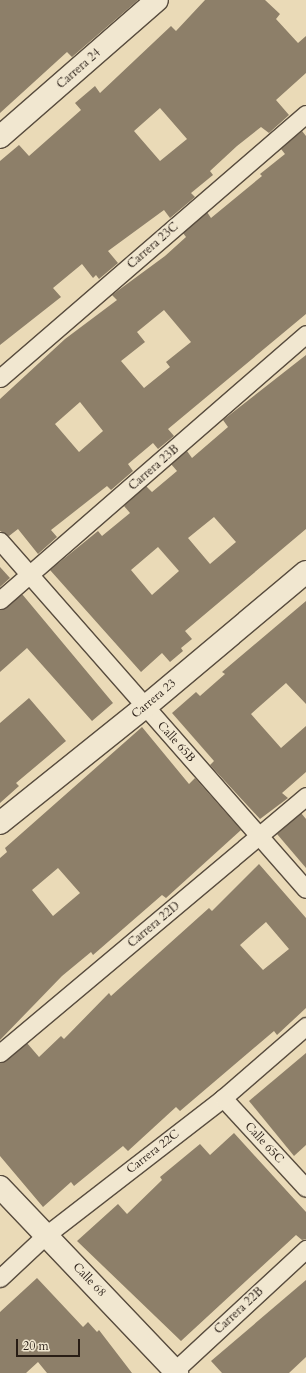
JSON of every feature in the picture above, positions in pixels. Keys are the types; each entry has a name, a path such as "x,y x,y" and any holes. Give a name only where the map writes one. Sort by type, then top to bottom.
{"street":[{"name":"Carrera 24","path":"0,137 158,0"},
{"name":"Carrera 23C","path":"0,378 306,114"},
{"name":"Carrera 23B","path":"0,600 31,576 306,334"},
{"name":"Calle 65B","path":"0,541 306,889"},
{"name":"Carrera 23","path":"0,823 145,707 306,572"},
{"name":"Carrera 22D","path":"0,1053 306,796"},
{"name":"Carrera 22C","path":"0,1278 46,1235 222,1098 306,1026"},
{"name":"Calle 65C","path":"222,1098 306,1188"},
{"name":"Calle 68","path":"0,1187 175,1372"},
{"name":"Carrera 22B","path":"175,1372 306,1249"}],"building":[{"path":"0,0 138,0 72,57 67,52 0,113"},
{"path":"205,0 265,0 280,14 276,19 298,43 306,36 306,73 276,100 289,115 269,133 261,127 237,146 210,171 213,175 191,193 195,197 170,218 164,210 108,251 118,263 99,279 96,275 93,278 82,264 53,288 61,297 0,345 0,161 19,145 29,156 81,110 75,103 95,86 100,93 171,26 176,31","holes":["160,108 187,139 160,161 134,131"]},
{"path":"302,131 306,136 306,314 168,429 174,436 158,449 153,443 128,464 133,471 111,490 107,486 51,530 57,537 38,554 18,529 9,536 0,531 0,399 65,339 117,300 112,295 165,256 186,237 183,233 207,212 211,218 262,176 260,174 285,154 281,149","holes":["164,310 191,342 166,362 170,367 144,388 121,361 145,342 137,332","80,402 103,431 79,452 55,424"]},
{"path":"306,355 306,529 185,631 192,639 181,648 183,651 170,662 162,653 141,672 50,570 98,531 102,536 130,513 124,506 146,486 152,492 177,471 171,464 187,451 192,458 228,427 223,420","holes":["214,517 236,542 210,564 188,538","158,547 179,571 152,595 131,570"]},
{"path":"0,567 10,578 0,587"},
{"path":"22,594 113,703 92,721 27,648 0,672 0,610"},
{"path":"306,601 306,704 286,683 251,714 281,748 306,726 306,772 282,793 288,798 260,819 210,765 214,761 172,713 196,692 200,696 225,674 222,672"},
{"path":"29,698 66,741 16,783 19,786 0,803 0,723"},
{"path":"142,727 189,784 195,778 241,830 166,898 162,895 93,955 91,952 62,976 0,1040 0,858 7,852 5,848","holes":["58,868 80,893 53,916 32,890"]},
{"path":"301,813 306,819 306,868 277,834"},
{"path":"259,864 306,918 306,1008 277,1035 274,1031 180,1111 176,1107 128,1151 123,1146 74,1186 71,1182 43,1207 0,1156 0,1063 27,1043 39,1057 61,1036 64,1039 109,993 111,996 209,908 212,911","holes":["266,922 289,949 263,970 240,945"]},
{"path":"306,1053 306,1145 294,1156 249,1101"},
{"path":"234,1133 306,1212 306,1239 302,1240 296,1235 181,1341 77,1241 118,1204 127,1214 162,1180 160,1177 200,1144 210,1155"},
{"path":"37,1278 83,1327 88,1322 97,1332 99,1330 132,1373 47,1373 38,1362 26,1373 0,1373 0,1312"},
{"path":"306,1280 306,1357 289,1373 222,1373 211,1361"}]}
